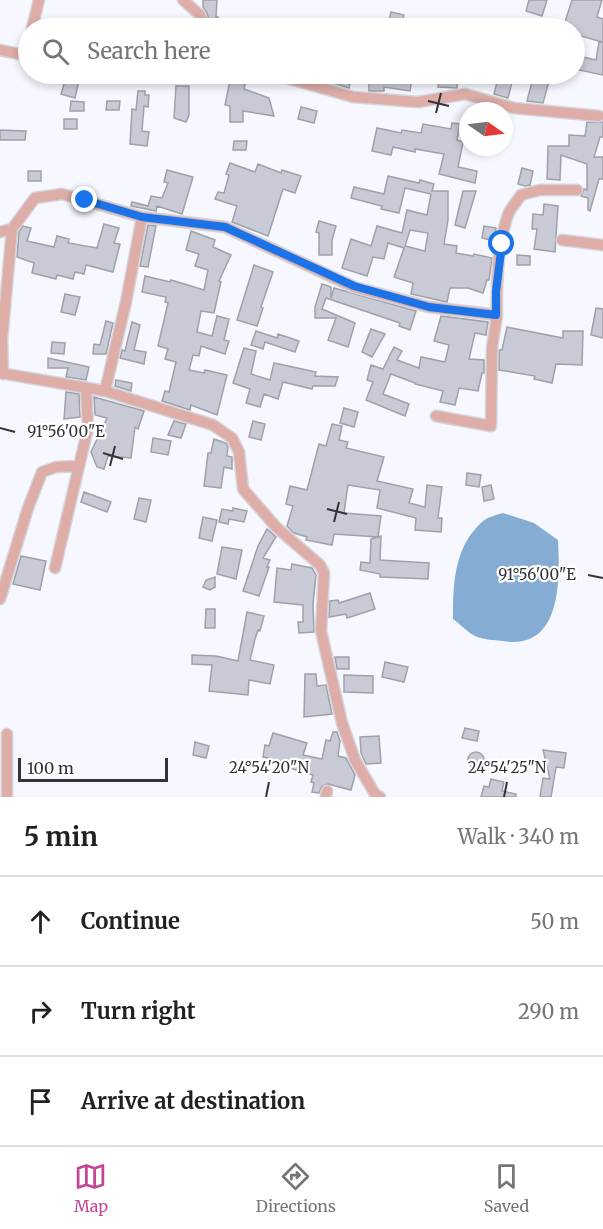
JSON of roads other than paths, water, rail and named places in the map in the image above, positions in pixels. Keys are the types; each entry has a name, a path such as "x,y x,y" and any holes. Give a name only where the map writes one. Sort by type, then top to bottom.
{"street":[{"path":"34,18 39,0"},
{"path":"183,0 201,18"},
{"path":"0,50 18,54"},
{"path":"308,84 353,97 418,102 465,94 514,108 599,116"},
{"path":"436,416 491,426 492,347 496,291 508,215 521,195 540,190 577,190"},
{"path":"380,797 375,794 355,760 342,723 321,631 324,573 320,565 276,527 243,489 239,452 232,438 213,425 105,391 1,374 12,229 35,198 62,194 142,217 225,227 354,286 429,307 496,315"},
{"path":"105,391 126,302 142,217"},
{"path":"0,232 12,229"},
{"path":"562,240 603,246"},
{"path":"55,568 88,428 87,388"},
{"path":"0,599 28,508 42,472 56,467 80,466"},
{"path":"7,734 7,797"}],"water":[{"path":"503,513 534,523 558,540 559,574 553,609 547,624 537,635 522,641 478,637 453,619 457,567 466,543 484,520"}]}
